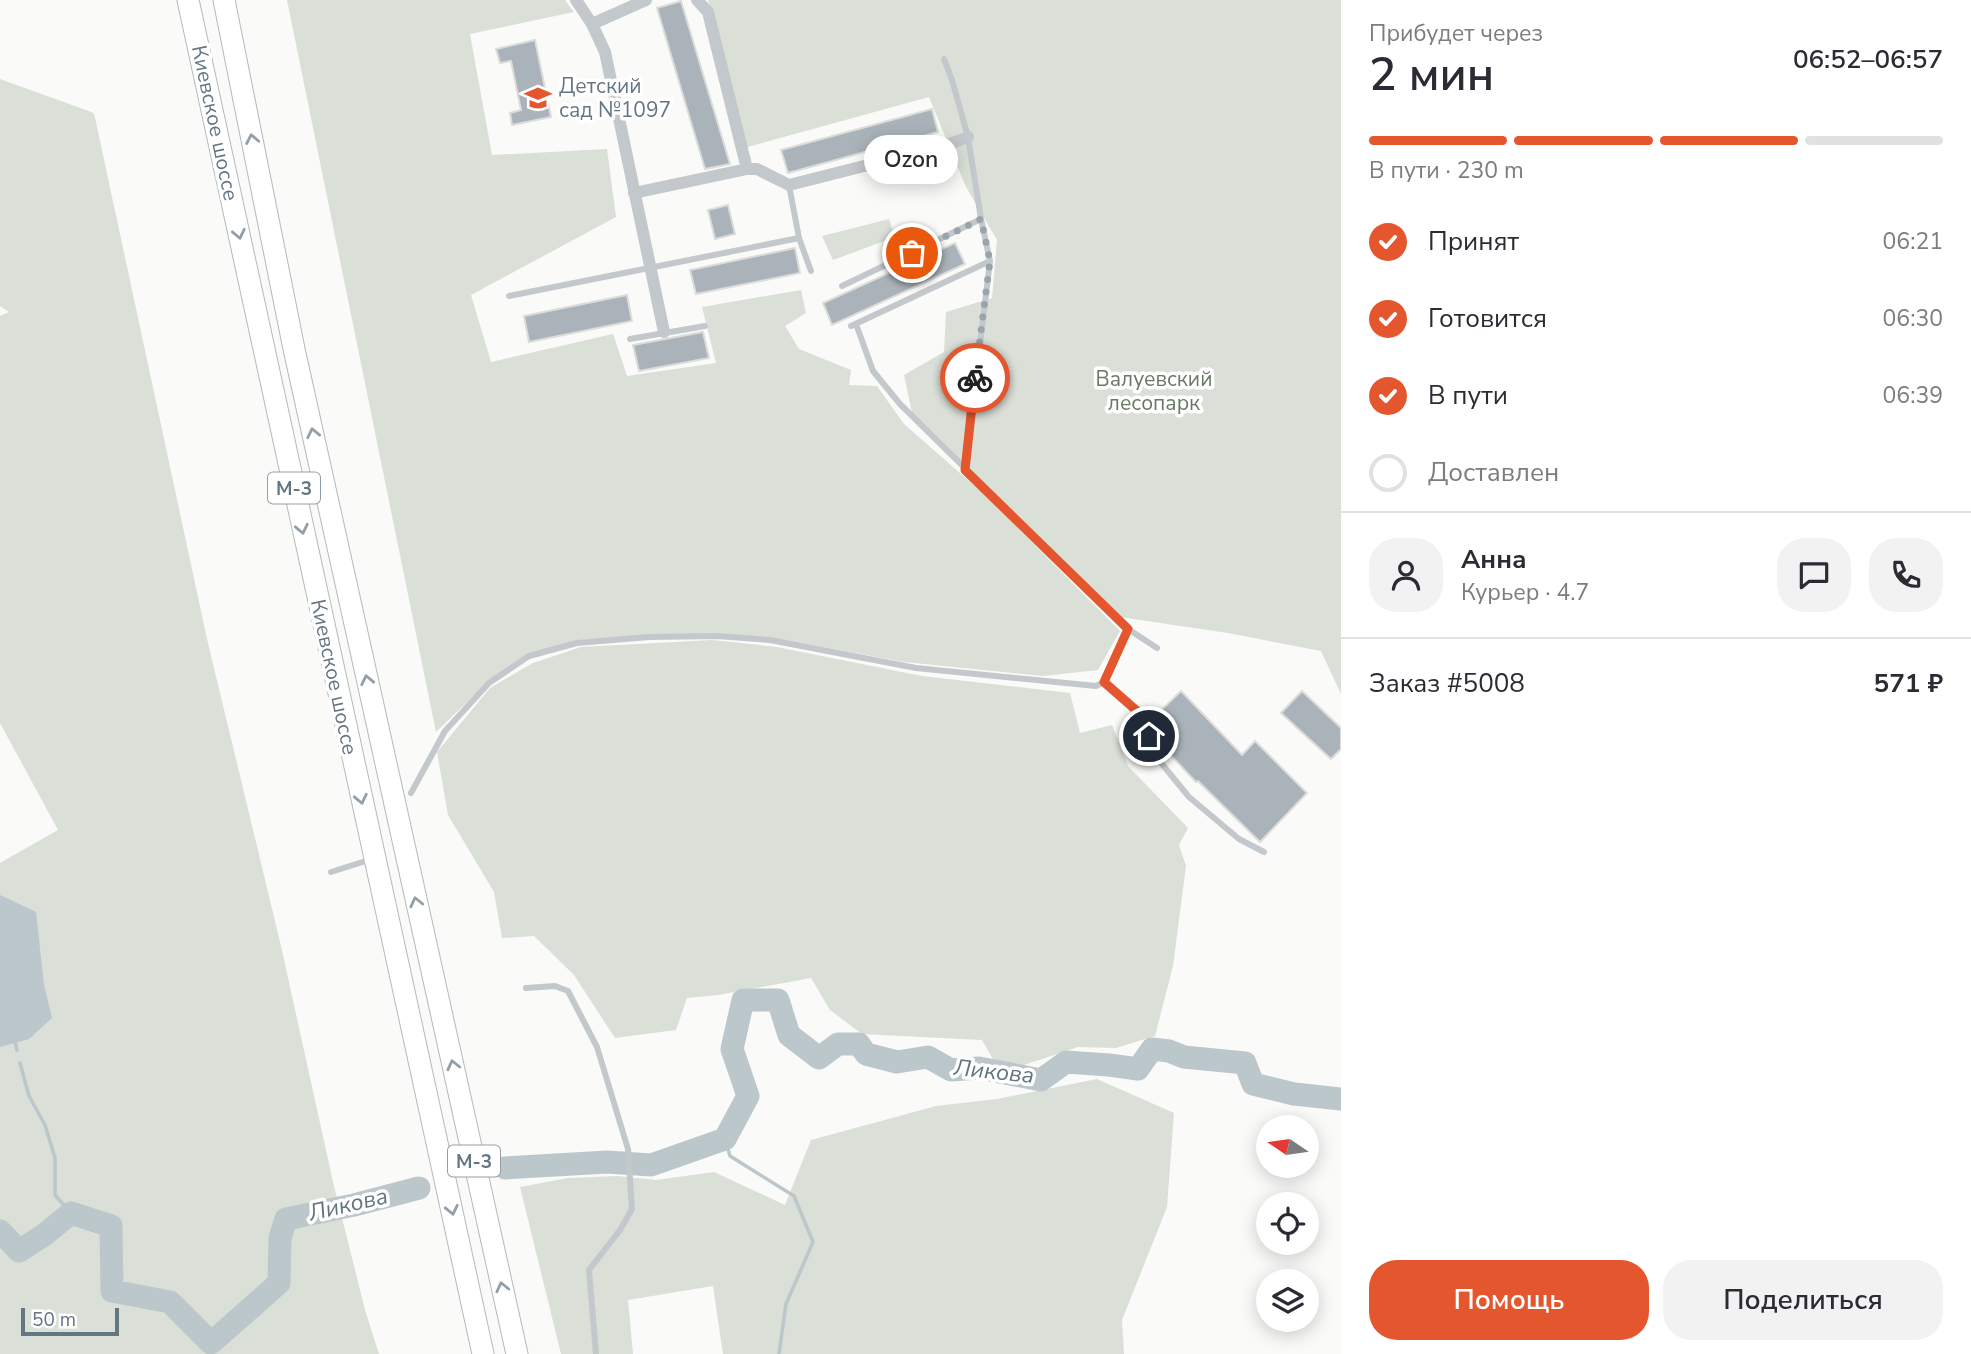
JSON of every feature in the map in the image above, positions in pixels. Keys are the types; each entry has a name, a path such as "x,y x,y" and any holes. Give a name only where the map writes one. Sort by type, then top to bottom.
{"highway":[{"name":"Киевское шоссе","path":"188,0 483,1354"},
{"name":"Киевское шоссе","path":"224,0 297,362 517,1354"}],"street":[{"path":"576,0 592,24 605,52 664,332"},
{"path":"592,24 646,0"},
{"path":"697,0 708,12 747,169"},
{"path":"634,193 747,169 757,169 789,185 947,145 968,137"}],"lane":[{"path":"944,59 958,97 968,137 990,261 965,470"},
{"path":"789,185 799,238 811,271"},
{"path":"842,286 981,219"},
{"path":"509,296 799,238"},
{"path":"990,261 853,325 873,371 900,404 1128,629 1157,648"},
{"path":"631,339 705,327"},
{"path":"411,793 445,731 489,683 529,656 577,643 649,637 717,636 770,640 916,668 1096,686 1104,682 1128,629"},
{"path":"1104,682 1145,718 1153,753 1189,797 1239,839 1264,852"},
{"path":"331,872 374,859"},
{"path":"526,988 555,986 568,991 597,1047 628,1149 632,1209 620,1230 589,1270 596,1354"}],"green space":[{"path":"287,0 565,0 574,12 470,34 492,155 607,149 616,217 471,295 491,362 613,334 627,376 716,363 702,307 801,290 806,313 785,326 799,349 851,370 849,385 877,386 904,424 984,494 1120,631 1098,670 1043,676 904,662 774,638 713,633 579,640 529,654 491,679 436,732"},
{"name":"Валуевский лесопарк","path":"708,0 1341,0 1341,694 1321,651 1228,633 1120,617 913,418 904,375 944,352 946,312 992,298 997,240 966,187 929,97 740,149"},
{"path":"0,79 94,113 207,639 281,946 333,1182 365,1310 379,1354 0,1354 0,863 58,830 0,723 0,316 9,312 0,306"},
{"path":"889,219 895,237 833,260 822,236"},
{"path":"712,640 777,647 922,676 1070,693 1080,733 1112,725 1128,766 1188,828 1179,845 1186,866 1173,966 1155,1036 1116,1048 1078,1047 1021,1066 994,1061 982,1040 862,1034 830,1010 811,978 687,998 676,1030 615,1038 574,975 534,936 502,938 494,892 448,815 437,752 490,688 533,663 581,647"},
{"path":"1097,1079 1174,1113 1167,1207 1122,1320 1124,1354 723,1354 713,1286 628,1300 633,1354 561,1354 520,1187 568,1178 617,1176 656,1180 714,1172 785,1205 811,1140 936,1106 997,1099"}],"shaded area":[{"path":"0,895 36,912 44,985 52,1018 29,1039 0,1047"}],"building":[{"path":"681,1 730,164 705,169 657,8"},
{"path":"535,40 551,117 512,125 510,113 521,110 511,61 500,63 496,49"},
{"path":"932,109 938,132 788,173 781,150"},
{"path":"728,205 735,234 715,239 708,210"},
{"path":"955,243 965,264 832,325 823,303"},
{"path":"795,248 800,273 696,294 690,270"},
{"path":"627,295 632,321 529,342 524,316"},
{"path":"703,332 709,358 639,371 633,345"},
{"path":"1181,691 1242,755 1255,741 1307,793 1260,842 1162,746 1169,738 1151,720"},
{"path":"1302,691 1341,728 1341,749 1331,759 1281,713"}],"waterway":[{"name":"Ликова","path":"505,1168 607,1162 651,1165 725,1139 748,1096 732,1049 743,1000 778,1000 789,1035 819,1058 838,1044 859,1044 866,1054 897,1062 928,1057 951,1070 979,1068 1041,1080 1066,1062 1138,1069 1152,1049 1169,1051 1184,1057 1245,1063 1253,1084 1294,1094 1341,1099"},
{"path":"14,1038 17,1050"},
{"path":"20,1063 29,1096 45,1125 55,1158 55,1195 71,1213"},
{"path":"725,1139 730,1156 794,1196 813,1242 786,1304 779,1354"},
{"name":"Ликова","path":"0,1231 19,1251 71,1213 111,1226 112,1291 170,1302 211,1343 279,1283 280,1238 286,1219 419,1188"}],"way so far":[{"path":"912,253 981,219 990,261 975,378"}],"place":[{"name":"Детский сад №1097","path":"538,98"},
{"name":"Ozon","path":"912,253"}],"route":[{"path":"975,378 965,470 1128,629 1104,682 1145,718 1149,736"}]}
